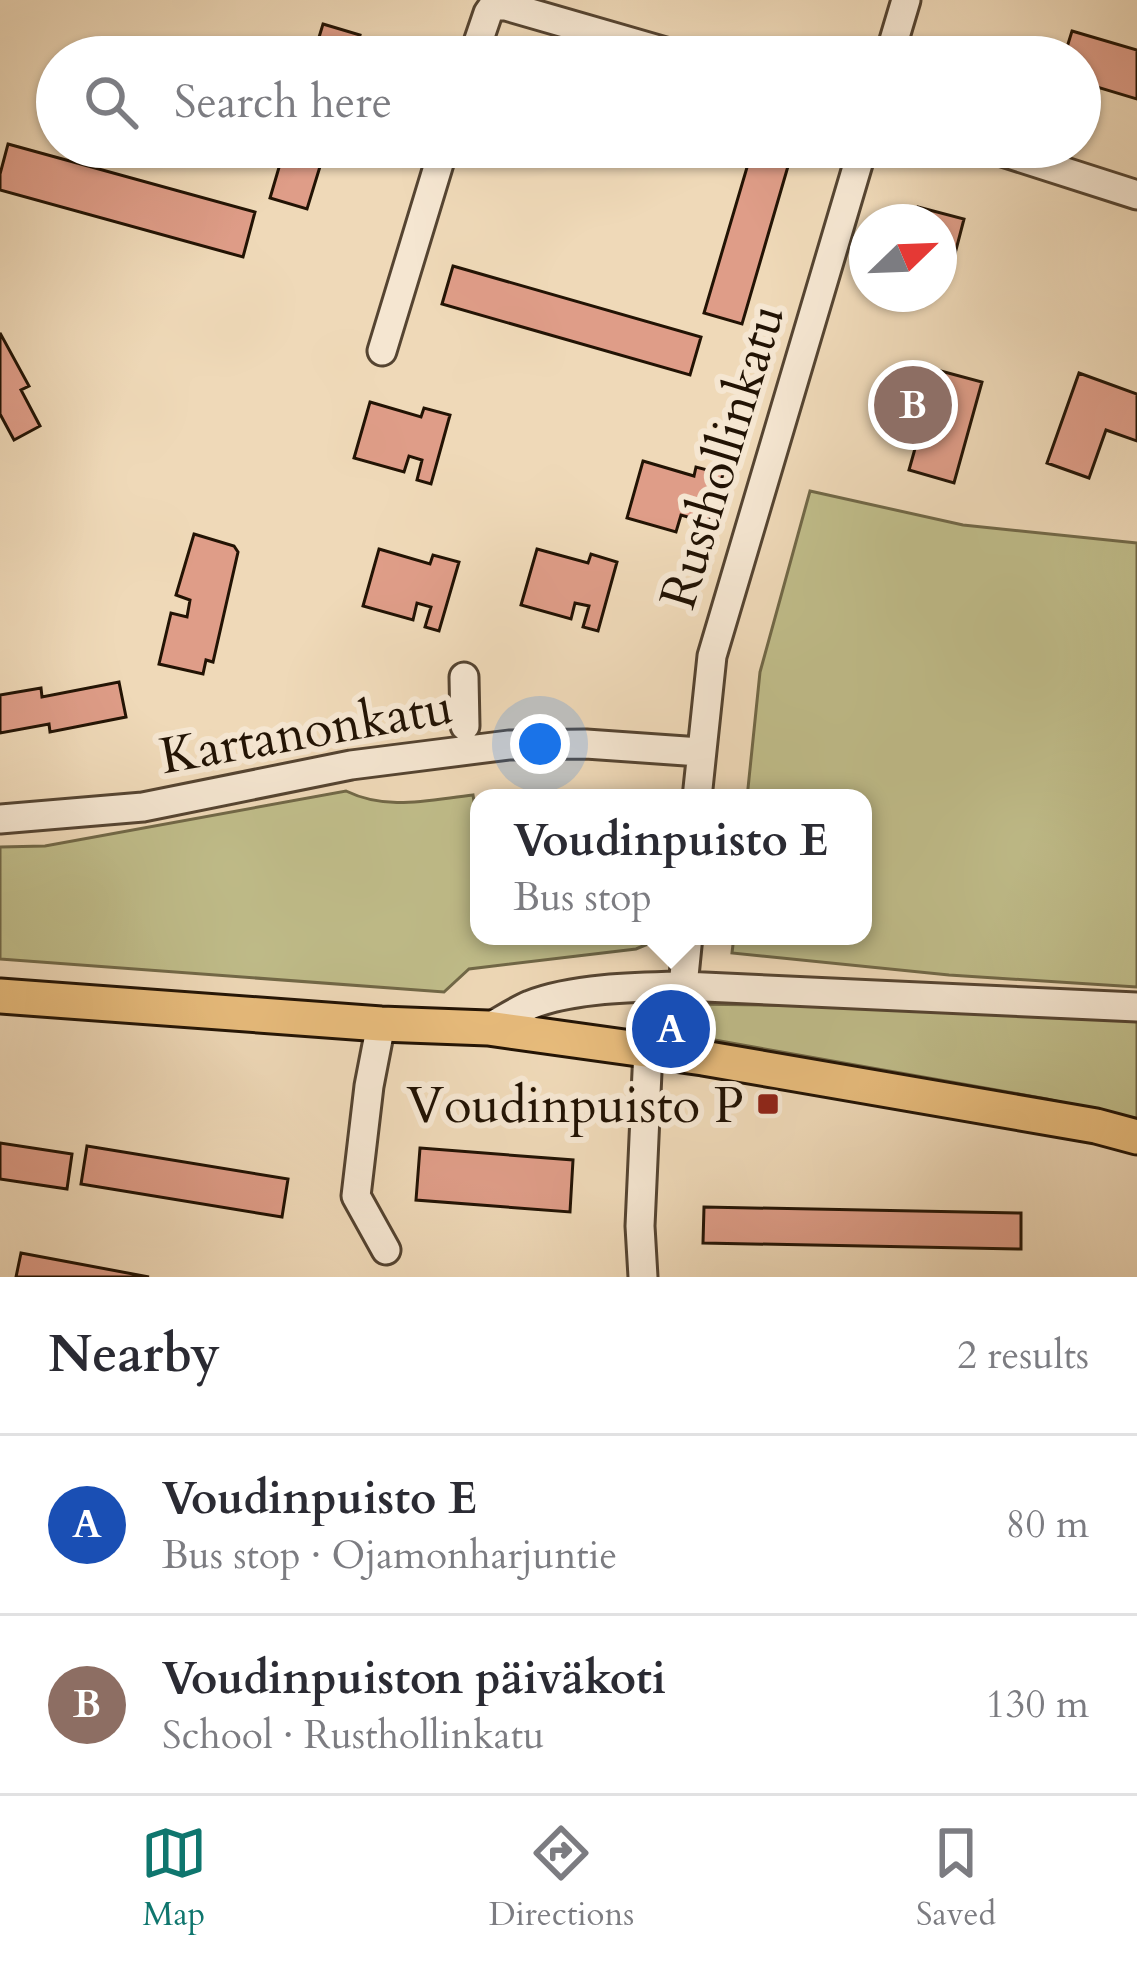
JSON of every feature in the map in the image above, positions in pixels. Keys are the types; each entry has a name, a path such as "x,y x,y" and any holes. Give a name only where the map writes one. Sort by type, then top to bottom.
{"main road":[{"path":"0,996 488,1028 1096,1126 1137,1137"}],"street":[{"path":"895,36 906,0"},
{"path":"480,36 493,6 610,36"},
{"path":"382,351 438,168"},
{"name":"Rusthollinkatu","path":"698,789 712,656 857,168"},
{"path":"1053,168 1137,195"},
{"path":"464,677 465,726"},
{"name":"Kartanonkatu","path":"0,819 143,807 351,764 434,752 586,743 700,752"},
{"path":"683,986 687,945"},
{"path":"488,1028 531,1004 603,989 683,986 1137,1007"},
{"path":"381,1024 356,1196 386,1250"},
{"path":"643,1277 640,1226 649,1051"}],"shaded area":[{"path":"810,491 963,525 1137,543 1137,987 949,975 732,953 733,945 872,945 872,789 748,789 760,672"},
{"path":"346,791 392,802 470,795 470,945 646,945 469,969 444,992 0,959 0,847 45,846"},
{"path":"691,1004 1137,1019 1137,1120 1047,1099 692,1036"}],"building":[{"path":"323,24 360,35 360,36 319,36"},
{"path":"1101,39 1137,50 1137,99 1101,88"},
{"path":"8,144 36,152 36,168 95,168 255,212 243,257 0,190"},
{"path":"279,168 320,168 307,209 270,198"},
{"path":"747,168 788,168 742,324 704,313"},
{"path":"957,217 964,219 957,246"},
{"path":"453,266 701,337 690,375 442,304"},
{"path":"0,333 29,386 21,390 40,426 14,440 0,414"},
{"path":"937,370 982,382 954,483 909,470"},
{"path":"1079,373 1137,394 1137,441 1106,430 1089,478 1047,463"},
{"path":"370,402 421,417 424,408 450,415 431,484 417,480 422,460 409,456 404,472 354,458"},
{"path":"643,461 694,476 696,467 723,474 703,543 689,539 695,519 681,515 676,532 627,518"},
{"path":"194,534 234,546 238,552 213,662 206,660 203,674 159,664 171,613 187,617 190,600 176,595"},
{"path":"379,549 430,564 433,555 459,562 439,631 425,627 431,607 417,603 413,620 363,606"},
{"path":"537,549 588,563 591,554 617,562 598,631 583,627 589,606 575,603 571,619 521,605"},
{"path":"119,682 126,717 50,732 49,724 0,733 0,695 41,688 42,697"},
{"path":"0,1143 72,1154 67,1189 0,1179"},
{"path":"87,1146 288,1179 282,1217 81,1184"},
{"path":"420,1148 573,1160 570,1212 416,1200"},
{"path":"704,1207 1021,1213 1021,1249 703,1243"},
{"path":"21,1253 149,1277 16,1277"}],"place":[{"name":"Voudinpuiston päiväkoti","path":"913,405"},
{"name":"Voudinpuisto E","path":"671,1029"},
{"name":"Voudinpuisto P","path":"768,1104"}]}
